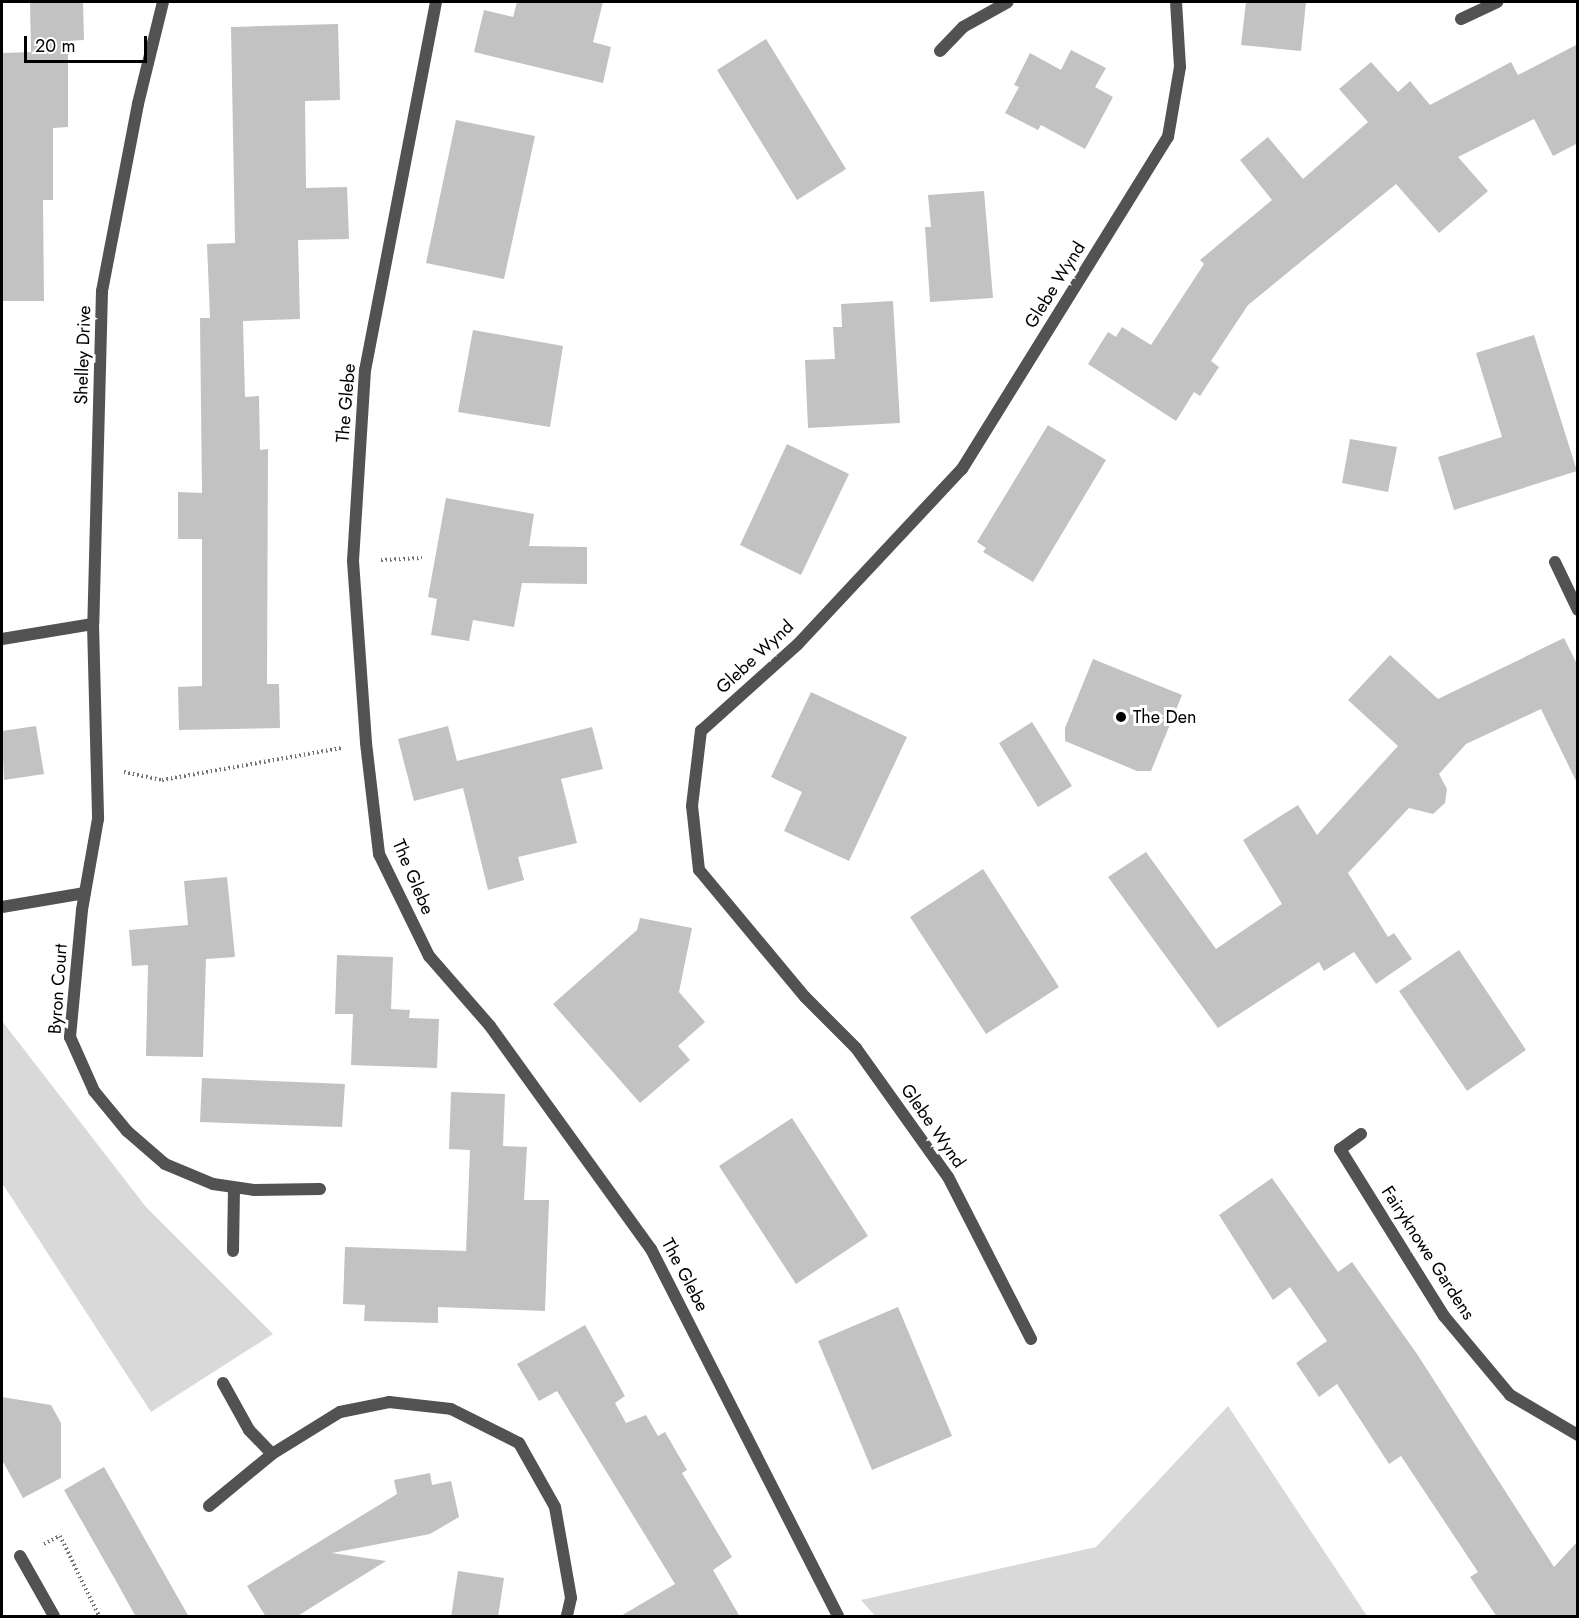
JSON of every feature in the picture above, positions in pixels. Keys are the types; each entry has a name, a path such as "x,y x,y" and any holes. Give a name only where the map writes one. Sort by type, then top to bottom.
{"street":[{"name":"Shelley Drive","path":"93,624 102,291 138,104 163,2"},
{"name":"The Glebe","path":"436,2 365,370 353,561 366,743 380,854 429,956 490,1026 651,1249 838,1617"},
{"path":"940,51 963,27 1008,2"},
{"name":"Glebe Wynd","path":"1031,1339 948,1177 856,1048 805,997 699,870 692,806 700,731 798,644 962,470 1168,137 1180,67 1176,2"},
{"path":"1461,19 1497,2"},
{"path":"1556,562 1578,610"},
{"path":"2,639 93,624"},
{"name":"Byron Court","path":"93,624 98,819 85,893 70,1037 81,1068 94,1091 127,1131 165,1164 213,1184 234,1188 320,1189"},
{"path":"2,907 85,893"},
{"name":"Fairyknowe Gardens","path":"1361,1134 1340,1149 1443,1316 1510,1395 1578,1435"},
{"path":"233,1251 234,1188"},
{"path":"223,1383 249,1430 272,1454"},
{"path":"209,1506 272,1454 340,1412 389,1402 451,1409 519,1443 555,1507 572,1598 567,1617"},
{"path":"20,1556 54,1617"}],"path":[{"path":"353,561 423,558"},
{"path":"97,767 162,780 366,743"},
{"path":"20,1556 60,1536 99,1617"}],"shaded area":[{"path":"2,1021 146,1207 273,1334 151,1412 2,1183"},
{"path":"1228,1406 1367,1616 875,1616 861,1600 1096,1547"}],"building":[{"path":"30,2 83,2 84,40 68,41 68,127 53,128 53,200 43,200 44,301 2,301 2,53 31,52"},
{"path":"517,2 603,2 593,42 611,47 603,83 474,52 484,10 513,17"},
{"path":"1246,2 1306,2 1301,51 1241,45"},
{"path":"338,24 340,100 305,101 306,188 347,187 349,239 298,240 300,319 243,321 245,397 259,396 260,450 268,449 267,684 279,684 280,728 179,730 178,687 202,686 202,539 178,539 178,492 202,493 200,318 210,318 207,244 235,243 231,27"},
{"path":"766,39 846,169 797,200 717,70"},
{"path":"1578,44 1578,143 1553,156 1534,119 1458,157 1488,191 1439,233 1396,184 1248,305 1211,361 1219,367 1200,396 1194,392 1176,421 1088,364 1108,332 1116,337 1122,327 1151,345 1204,264 1200,260 1272,200 1240,160 1268,137 1303,179 1368,122 1339,89 1371,62 1398,92 1410,81 1430,105 1511,62 1518,75"},
{"path":"1071,50 1106,68 1095,87 1113,97 1085,149 1041,125 1038,130 1005,113 1019,87 1014,85 1030,53 1061,70"},
{"path":"456,120 535,136 504,279 426,263"},
{"path":"984,191 993,298 930,302 925,227 931,227 928,195"},
{"path":"893,301 900,423 808,428 805,360 835,359 833,327 842,327 841,304"},
{"path":"473,330 563,346 550,427 458,412"},
{"path":"1534,335 1577,471 1454,510 1438,457 1502,437 1476,353"},
{"path":"1048,425 1106,460 1033,582 983,552 986,548 977,542"},
{"path":"1350,439 1397,447 1388,492 1342,483"},
{"path":"787,444 849,474 801,575 740,545"},
{"path":"446,498 534,514 529,546 587,547 587,584 522,583 514,627 473,620 469,641 431,635 437,599 428,597"},
{"path":"1564,638 1578,666 1578,785 1541,709 1466,744 1439,774 1447,789 1445,803 1433,814 1409,808 1348,873 1388,937 1394,933 1412,959 1376,984 1354,952 1324,971 1319,962 1218,1028 1108,877 1146,852 1216,949 1282,904 1243,840 1298,805 1317,835 1398,746 1348,700 1390,655 1438,699"},
{"name":"The Den","path":"1093,659 1182,695 1151,771 1137,771 1065,741 1065,728"},
{"path":"811,692 907,737 849,861 784,831 802,792 771,777"},
{"path":"1032,722 1072,786 1038,807 999,743"},
{"path":"36,726 44,774 4,780 2,731"},
{"path":"448,726 457,761 592,727 603,769 561,779 577,843 518,857 524,880 488,890 463,788 414,801 398,739"},
{"path":"983,869 1059,987 986,1034 910,917"},
{"path":"227,877 235,957 206,959 203,1057 146,1056 148,965 132,966 129,930 188,925 184,881"},
{"path":"640,918 692,928 679,992 705,1022 678,1046 690,1060 640,1103 553,1004 637,930"},
{"path":"1459,950 1526,1050 1467,1091 1399,991"},
{"path":"337,955 393,957 391,1009 410,1010 409,1018 439,1019 437,1068 351,1065 353,1014 335,1014"},
{"path":"202,1078 345,1084 342,1127 200,1122"},
{"path":"451,1092 505,1094 503,1146 527,1147 524,1200 549,1200 545,1311 438,1307 438,1323 364,1321 365,1305 343,1304 345,1247 466,1251 470,1150 449,1149"},
{"path":"792,1118 868,1236 796,1284 719,1166"},
{"path":"1272,1178 1338,1272 1352,1262 1417,1354 1554,1567 1578,1541 1578,1617 1497,1617 1470,1577 1478,1572 1401,1456 1389,1464 1337,1384 1319,1397 1296,1363 1327,1341 1290,1287 1273,1300 1219,1215"},
{"path":"898,1307 952,1436 872,1470 818,1341"},
{"path":"585,1325 625,1396 615,1403 626,1423 646,1415 658,1436 665,1432 687,1470 682,1473 732,1557 713,1570 740,1617 619,1617 675,1584 557,1391 539,1401 517,1364"},
{"path":"2,1397 51,1405 61,1423 61,1478 23,1498 2,1460"},
{"path":"104,1467 189,1617 136,1617 64,1490"},
{"path":"430,1473 432,1485 451,1481 459,1517 430,1534 332,1553 386,1561 296,1617 266,1617 247,1586 397,1494 394,1480"},
{"path":"458,1571 504,1578 498,1617 451,1617"}],"place":[{"name":"The Den","path":"1121,717"}]}
